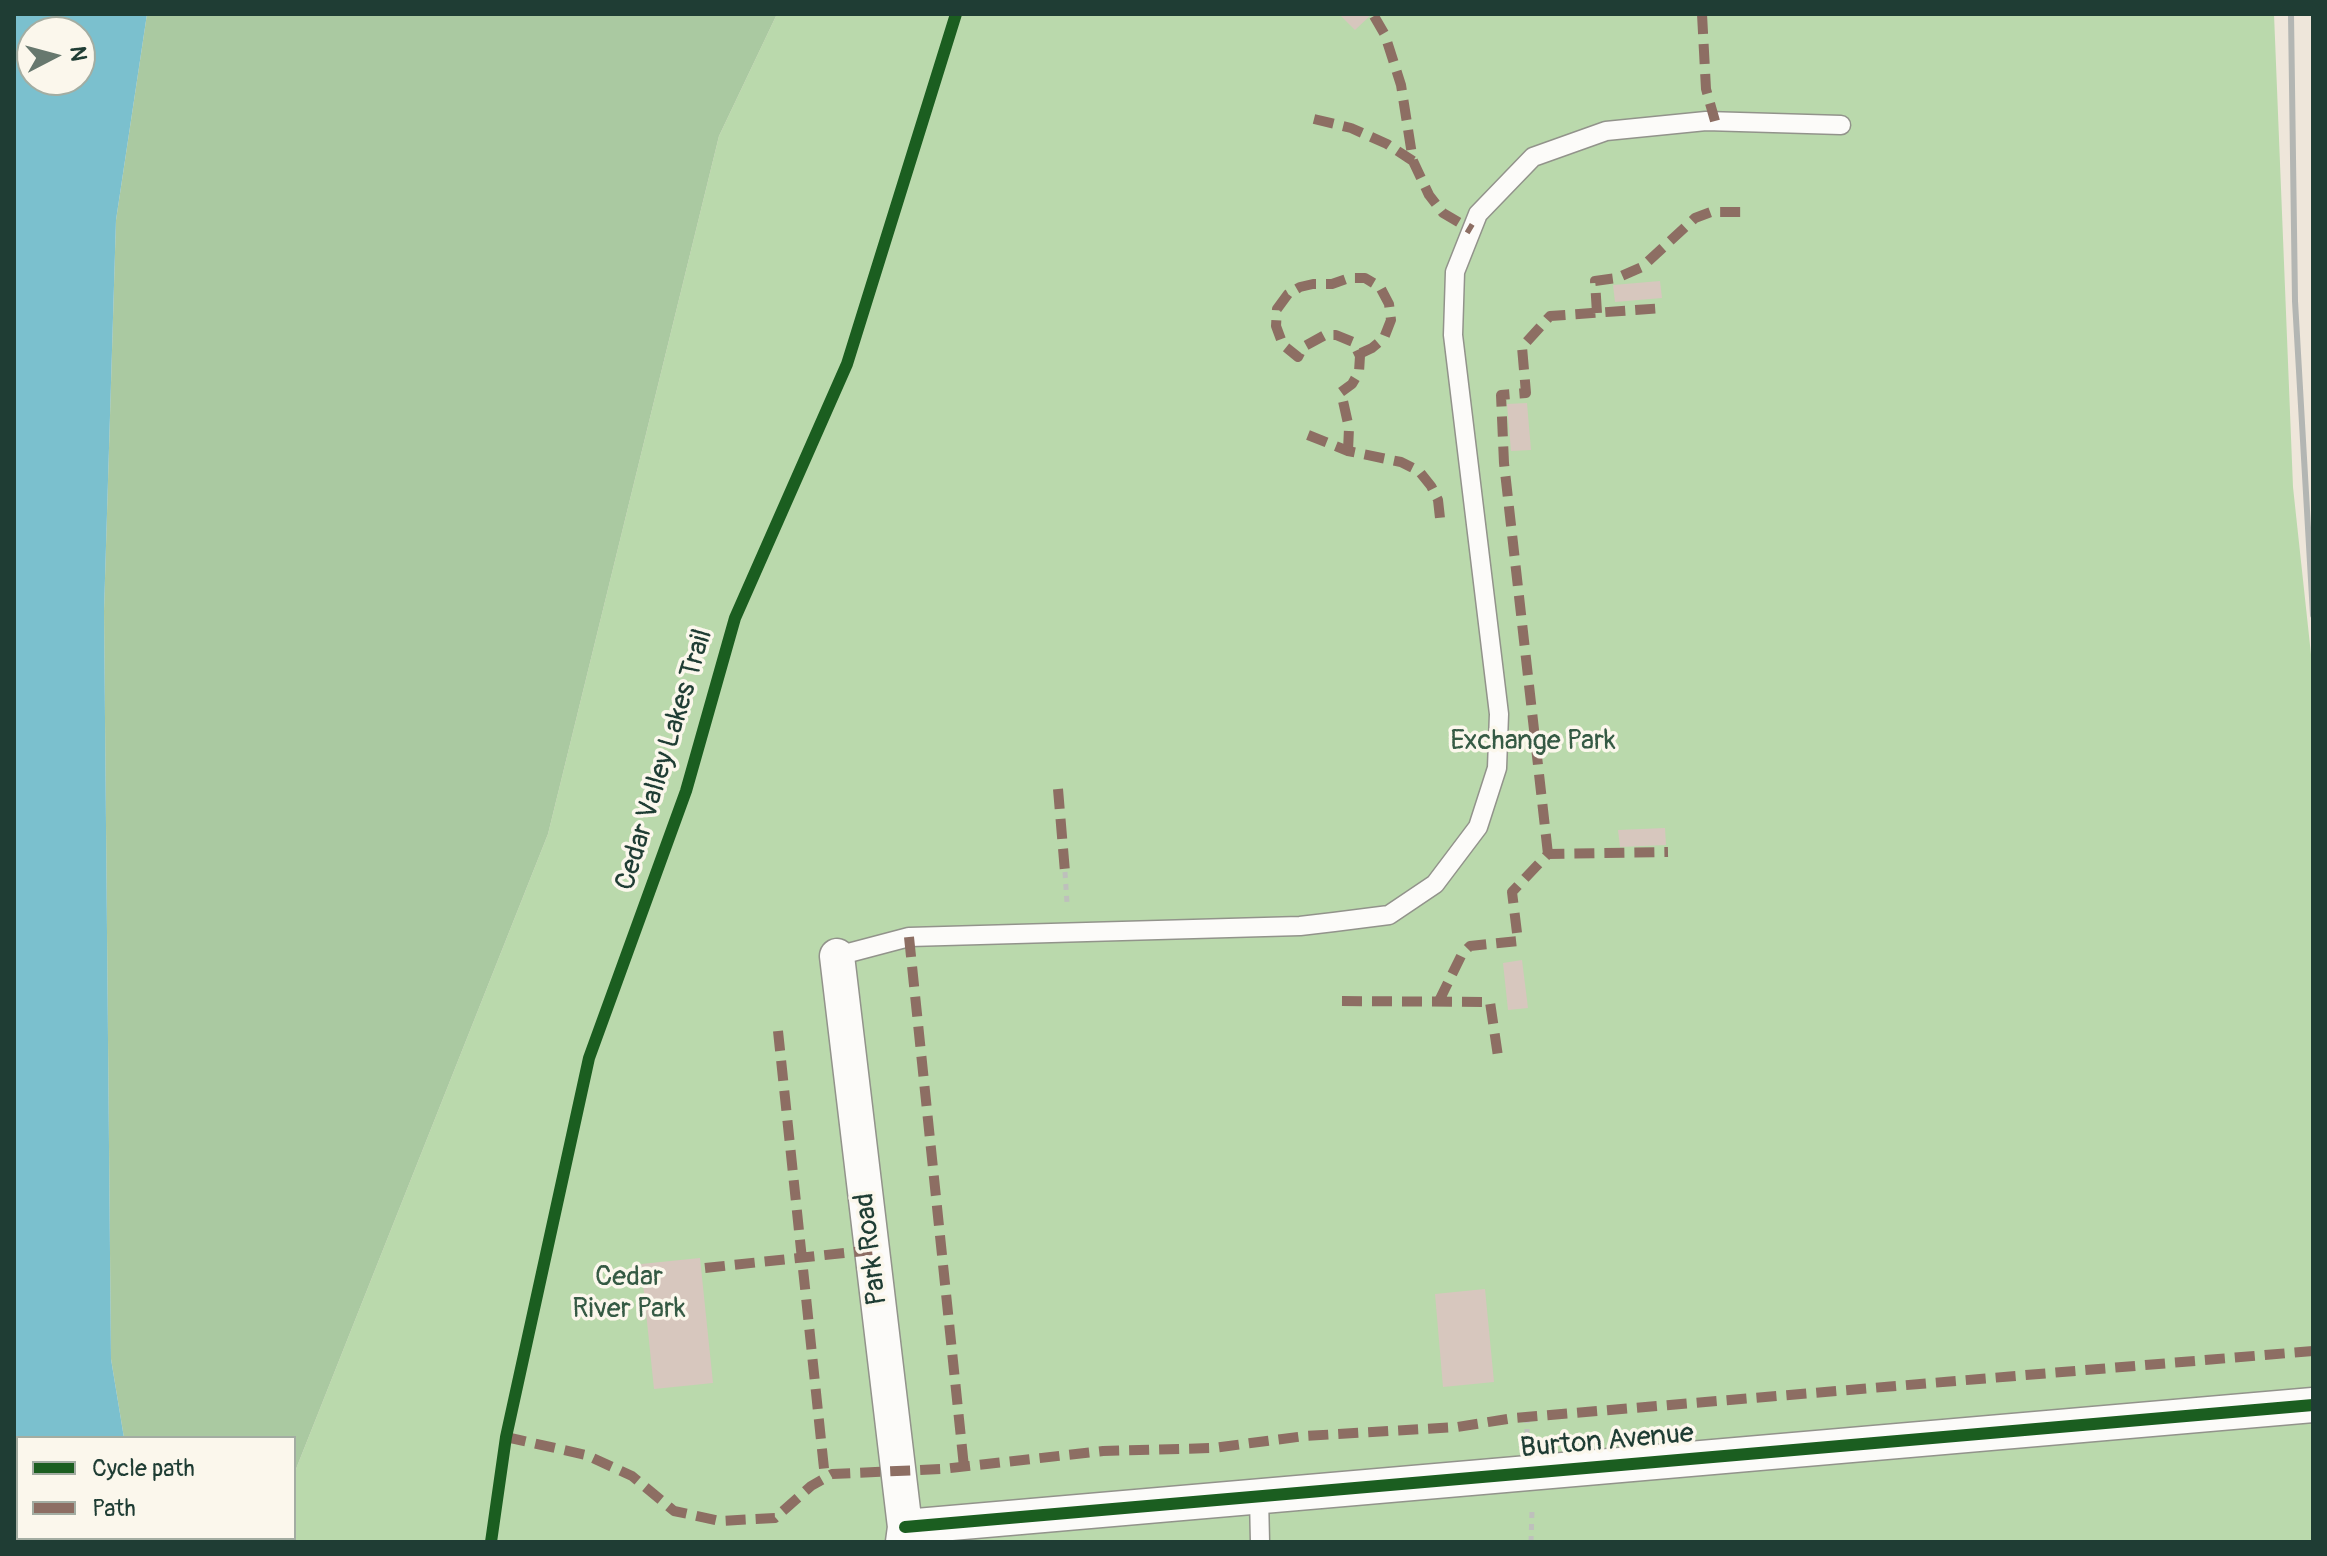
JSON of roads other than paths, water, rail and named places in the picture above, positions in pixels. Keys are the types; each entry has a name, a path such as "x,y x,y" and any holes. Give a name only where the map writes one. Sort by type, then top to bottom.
{"street":[{"name":"Park Road","path":"837,956 904,1535"},
{"name":"Burton Avenue","path":"904,1535 1259,1497 2313,1405"}],"lane":[{"path":"837,956 909,937 1323,923 1389,915 1435,884 1478,827 1497,768 1499,714 1453,335 1455,272 1478,214 1533,157 1606,131 1706,121 1841,125"},
{"path":"1259,1497 1260,1542"}],"water":[{"path":"14,14 147,14 116,220 104,611 111,1359 124,1436 16,1436 16,1540 166,1542 14,1542"}],"railway":[{"path":"2291,14 2295,301 2313,615"}],"park label":[{"name":"Exchange Park","path":"1533,742"},
{"name":"Cedar River Park","path":"629,1294"}]}
